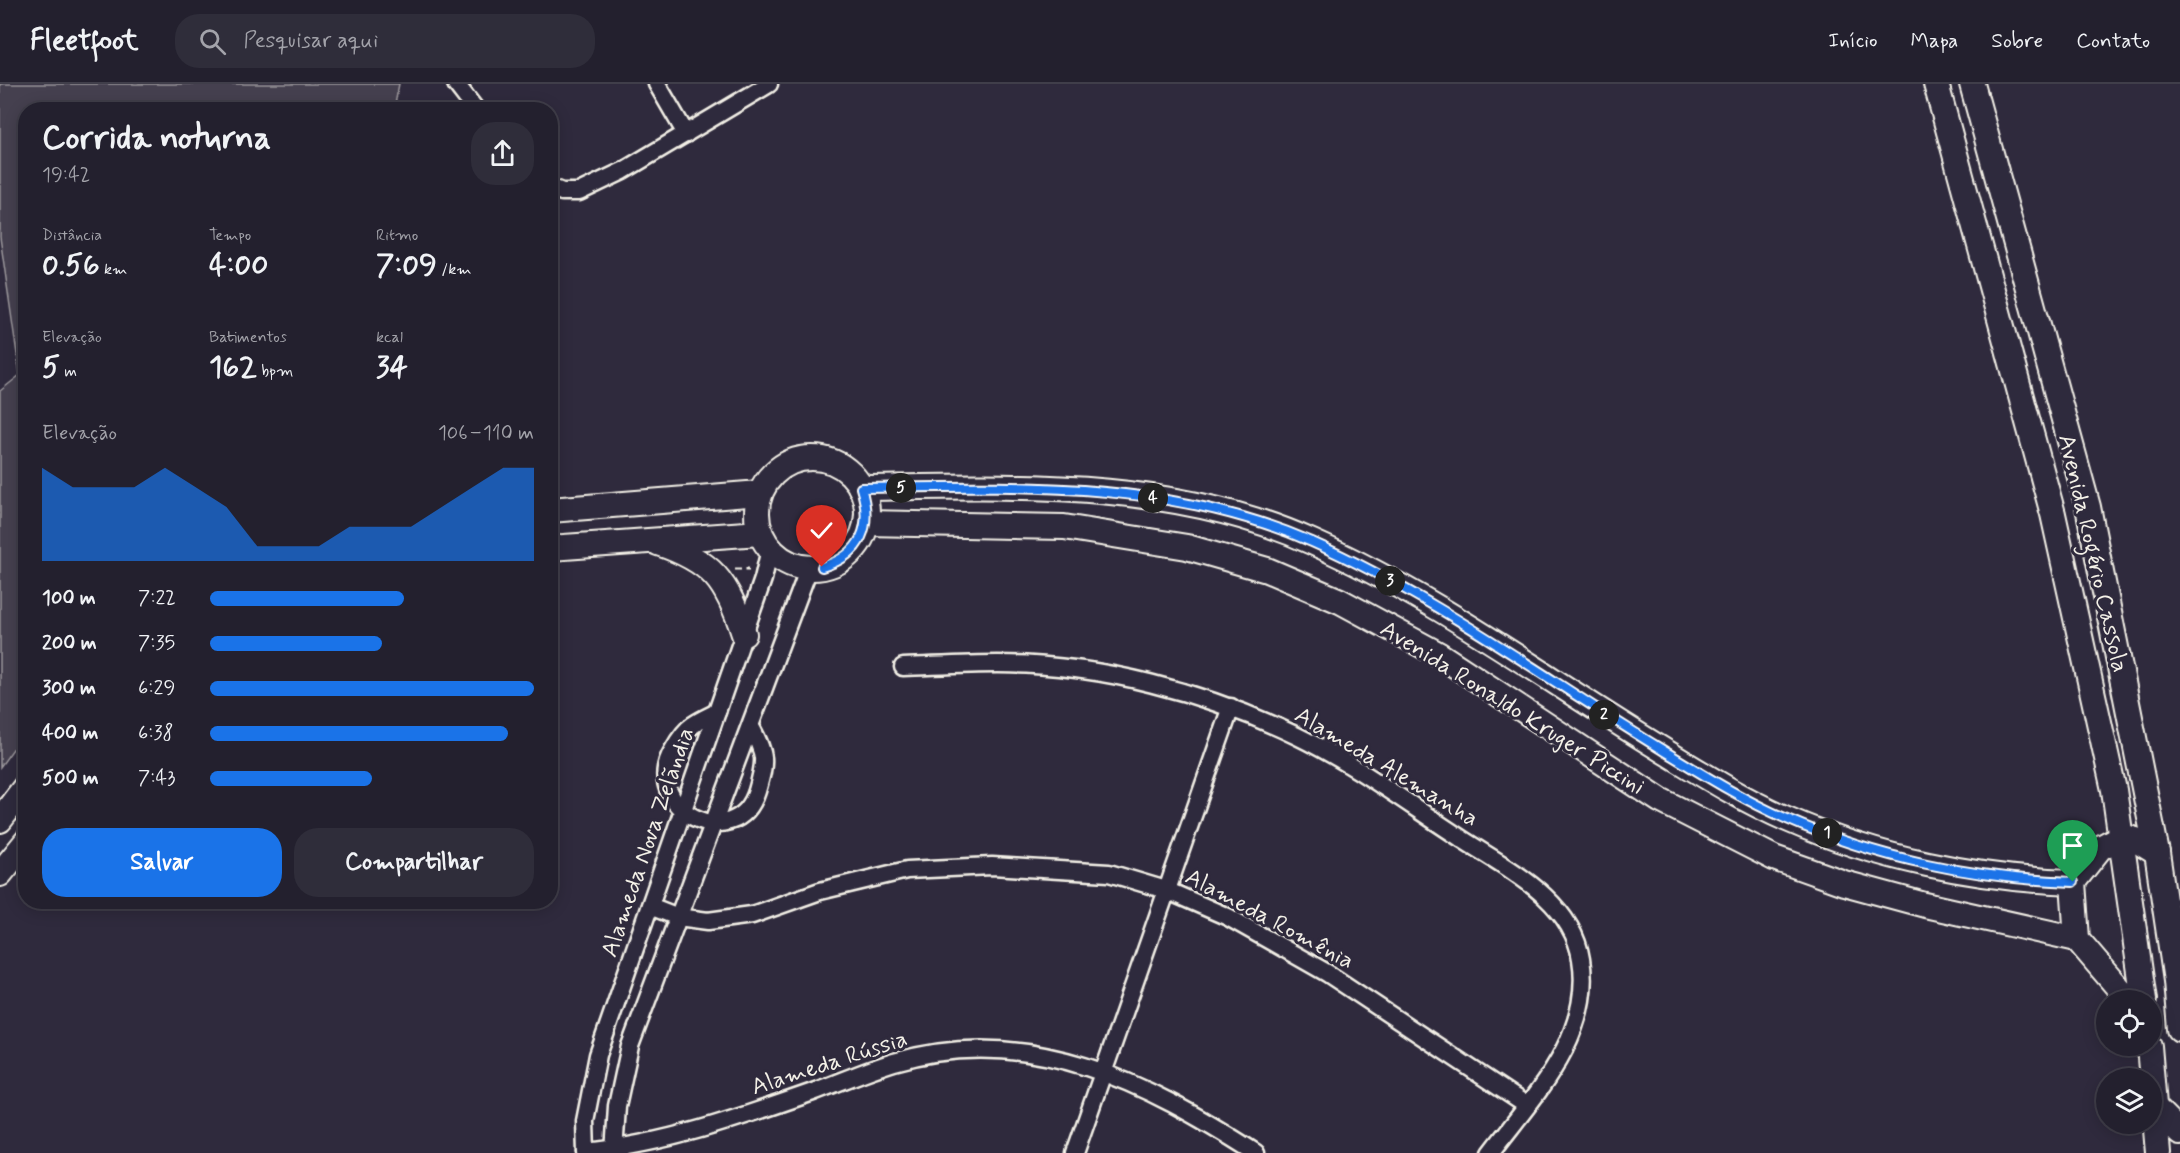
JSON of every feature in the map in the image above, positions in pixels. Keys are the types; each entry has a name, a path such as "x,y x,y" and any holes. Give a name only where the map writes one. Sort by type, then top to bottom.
{"main road":[{"name":"Avenida Rogério Cassola","path":"1936,84 2053,511 2111,774 2122,836 2143,990"},
{"name":"Avenida Rogério Cassola","path":"1972,84 2088,507 2175,947 2180,1029"},
{"path":"818,458 835,463 850,473 861,488 867,505 866,523 855,547 835,563 809,568 781,559 765,541 756,519 760,493 769,477 783,466 800,459 818,458"},
{"name":"Avenida Ronaldo Kruger Piccini","path":"861,488 1045,486 1121,493 1213,507 1311,541 1418,595 1604,715 1722,786 1788,819 1850,842 1939,867 2039,881 2073,882"},
{"path":"558,509 760,493"},
{"name":"Avenida Ronaldo Kruger Piccini","path":"866,523 1064,527 1186,547 1267,570 1340,601 1438,654 1660,800 1774,858 1844,883 1925,905 2077,939"},
{"path":"558,547 650,541 765,541"},
{"path":"650,541 691,555 707,565 718,578 737,612 744,634"},
{"path":"2100,848 2111,774"},
{"path":"0,820 18,796"},
{"path":"2120,990 2077,939 2073,882 2100,848 2122,836 2136,840 2157,853"},
{"path":"0,874 18,852"},
{"path":"2162,1115 2180,1133"},
{"path":"2157,1134 2158,1153"}],"street":[{"path":"456,84 470,102"},
{"path":"657,84 686,134"},
{"path":"558,190 579,192 623,171 769,84"},
{"name":"Alameda Nova Zelãndia","path":"586,1153 585,1121 598,1055 764,573 765,541"},
{"path":"614,1151 617,1106 630,1046 809,568"},
{"name":"Alameda Alemanha","path":"903,667 1000,664 1083,671 1172,689 1231,707 1299,737 1372,781 1541,890 1566,922 1581,958 1581,990 1575,1024 1560,1058 1491,1153"},
{"path":"1075,1153 1231,707"},
{"path":"717,712 692,725 680,737 669,757 665,774 669,793 683,812 713,823 727,823 743,816 754,799 765,765 764,752 750,727"},
{"name":"Alameda Romênia","path":"650,906 678,916 708,921 752,915 820,891 907,870 992,866 1109,873 1166,890 1228,917 1327,973 1526,1106"},
{"name":"Alameda Rússia","path":"586,1153 614,1151 686,1135 895,1062 946,1052 996,1051 1059,1058 1104,1071 1189,1110 1256,1153"}],"path":[{"path":"718,578 739,567 764,573"}],"shaded area":[{"path":"0,84 399,84 395,102 18,102 18,361 0,237"},
{"path":"18,377 18,742 0,767 0,391"}],"route":[{"path":"822,567 846,556 862,536 866,523 867,505 861,488 1045,486 1121,493 1213,507 1311,541 1418,595 1604,715 1722,786 1788,819 1850,842 1939,867 2039,881 2073,882"}]}
